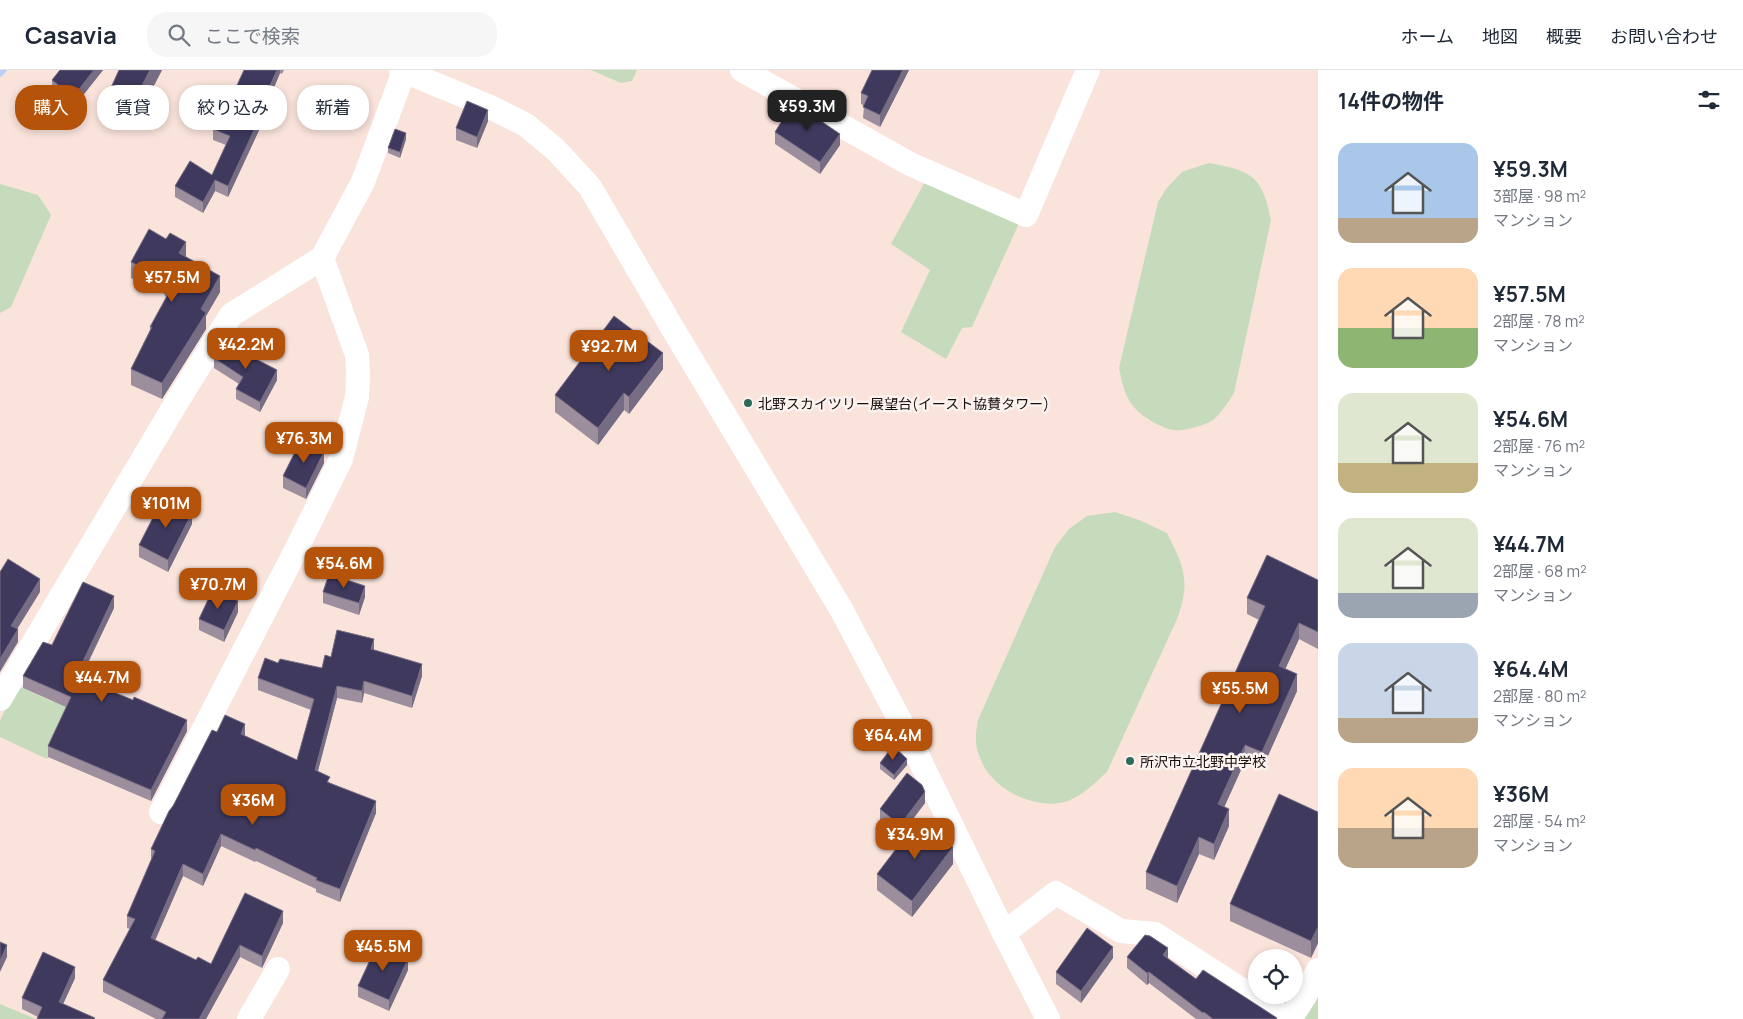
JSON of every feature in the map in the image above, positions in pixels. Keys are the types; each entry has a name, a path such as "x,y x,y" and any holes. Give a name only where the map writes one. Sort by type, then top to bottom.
{"street":[{"path":"742,70 910,164 1026,215 1088,70"},
{"path":"0,699 158,433 231,315 322,258 364,182 402,71 488,106 526,125 556,150 590,187 672,329 840,609 903,726 1048,1019"},
{"path":"161,812 341,459 357,397 357,355 322,258"},
{"path":"1004,933 1056,893 1121,930 1156,934 1288,1019 1305,996 1318,970"},
{"path":"249,1019 278,969"}],"green space":[{"path":"591,70 637,70 632,81 621,83"},
{"path":"1209,163 1236,169 1253,178 1264,194 1271,220 1234,393 1213,420 1194,428 1173,430 1152,421 1134,407 1122,383 1119,368 1158,202 1166,189 1182,172"},
{"path":"925,182 1020,221 972,327 962,328 946,359 901,332 930,270 891,244"},
{"path":"0,184 38,195 51,215 11,307 0,313"},
{"path":"1115,512 1139,520 1167,533 1178,556 1184,575 1184,595 1181,606 1177,619 1107,772 1085,791 1070,800 1049,804 1027,799 1016,795 997,783 988,773 976,746 978,720 1055,547 1069,529 1087,516"},
{"path":"63,680 80,688 47,759 0,737 0,721 16,685 53,702"},
{"path":"1318,990 1318,1019 1303,1019"},
{"path":"0,1004 36,1019 0,1019"}],"building":[{"path":"60,70 94,70 82,85 58,85 52,80"},
{"path":"119,70 150,70 142,85 112,85"},
{"path":"244,70 277,70 270,85 237,85"},
{"path":"872,70 903,70 880,115 863,107 868,96 861,93"},
{"path":"467,101 488,110 477,137 456,128"},
{"path":"793,103 816,116 840,134 820,162 775,132"},
{"path":"395,129 406,133 400,152 388,148"},
{"path":"215,130 254,130 228,186 215,180 203,202 175,186 190,161 212,175 230,136"},
{"path":"149,229 166,239 170,233 186,242 179,253 220,276 201,309 206,313 162,383 131,369 152,327 150,327 173,285 166,279 131,262"},
{"path":"614,316 663,353 629,397 624,393 598,428 555,395"},
{"path":"229,334 236,339 231,346 277,370 260,402 236,389 243,377 214,358"},
{"path":"301,440 324,452 306,488 283,476"},
{"path":"163,498 192,513 168,560 139,545"},
{"path":"1267,555 1318,580 1318,632 1299,623 1279,666 1297,674 1262,752 1245,745 1218,804 1229,809 1214,844 1199,837 1177,886 1146,872 1265,606 1247,598"},
{"path":"8,559 40,579 11,626 18,629 0,659 0,572"},
{"path":"329,574 365,586 359,603 323,592"},
{"path":"83,582 114,596 77,674 102,685 101,687 133,700 134,697 187,720 151,790 48,746 71,697 23,676 43,642 52,645"},
{"path":"213,589 238,601 224,630 199,619"},
{"path":"337,630 374,639 371,649 422,664 412,696 364,681 362,691 337,686 315,770 330,777 327,782 376,801 340,889 316,880 317,878 256,848 255,850 221,834 203,874 183,864 151,938 196,960 198,957 211,964 245,893 283,911 262,956 240,945 199,1019 162,1019 166,1012 103,980 135,919 127,916 155,851 151,849 212,730 217,732 225,715 245,724 241,734 297,760 314,699 258,678 265,658 278,663 280,659 322,668 325,655 331,657"},
{"path":"893,746 907,759 894,775 880,763"},
{"path":"907,773 922,785 925,792 900,825 880,809"},
{"path":"1279,794 1318,812 1318,927 1311,941 1230,904"},
{"path":"918,820 953,847 912,901 877,874"},
{"path":"1087,928 1113,947 1081,991 1056,972"},
{"path":"1145,935 1150,936 1168,948 1163,955 1196,979 1203,970 1248,999 1248,1004 1255,1004 1277,1018 1213,1019 1127,957"},
{"path":"0,942 7,945 0,961"},
{"path":"377,945 408,959 389,1000 358,986"},
{"path":"43,952 75,967 59,1002 94,1019 37,1019 42,1007 22,998"}],"waterway":[{"path":"0,73 3,70"}],"place":[{"name":"北野スカイツリー展望台(イースト協賛タワー)","path":"748,403"},
{"name":"所沢市立北野中学校","path":"1130,761"}]}
